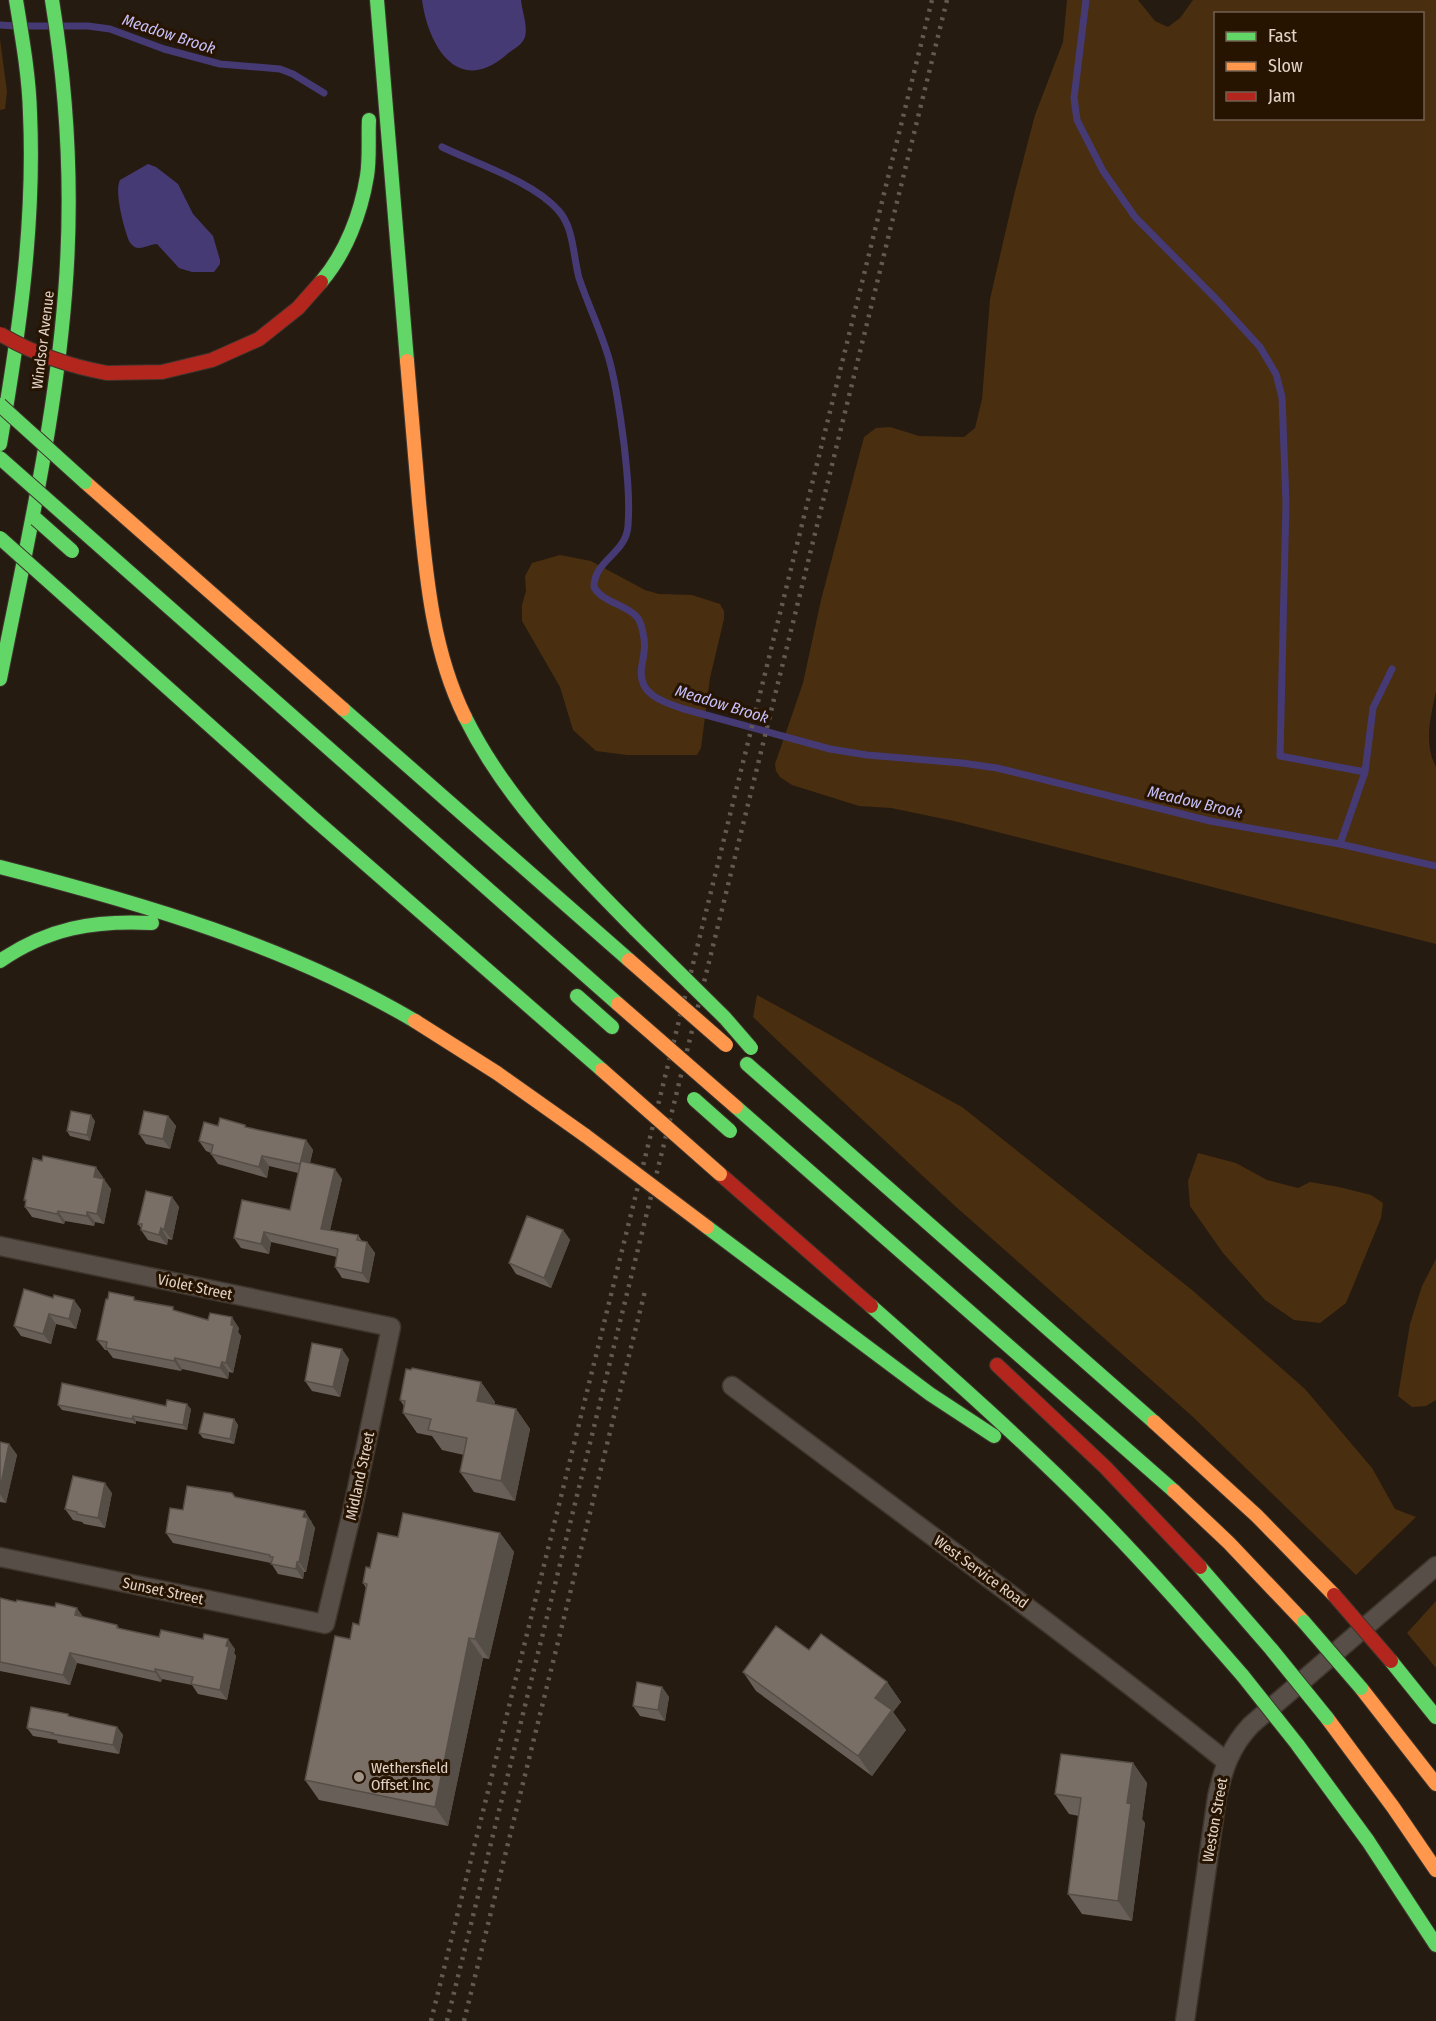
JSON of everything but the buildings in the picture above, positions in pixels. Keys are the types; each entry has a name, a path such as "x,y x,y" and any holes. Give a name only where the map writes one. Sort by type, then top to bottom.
{"main road":[{"path":"377,0 423,545 429,595 442,654 453,688 466,721 508,792 550,843 717,1009 751,1048 794,1105"},
{"name":"Windsor Avenue","path":"0,444 20,316 31,216 32,151 23,39 17,4"},
{"name":"Windsor Avenue","path":"0,679 54,395 64,305 69,238 67,112 53,5"},
{"path":"0,334 27,350 52,360 107,373 163,372 213,361 240,350 267,334 305,303 320,287 336,264 349,238 366,185 370,154 368,101"},
{"path":"0,405 1196,1459 1257,1516 1334,1595 1436,1717"},
{"path":"0,458 1173,1491 1229,1543 1304,1622 1436,1784"},
{"path":"24,508 77,555"},
{"path":"0,538 293,800 985,1408 1049,1468 1156,1576 1243,1676 1297,1744 1368,1841 1436,1945"},
{"path":"0,867 128,903 221,933 315,969 392,1008 480,1061 586,1136 954,1411 1049,1468"},
{"path":"0,961 43,937 100,922 159,924 221,933"},
{"path":"568,989 616,1031"},
{"path":"680,1086 735,1135"},
{"path":"984,1354 1093,1454 1202,1568 1327,1718 1436,1870"}],"street":[{"name":"Violet Street","path":"0,1246 391,1327"},
{"name":"Midland Street","path":"325,1624 352,1512 391,1327"},
{"name":"West Service Road","path":"732,1386 1059,1630 1227,1762"},
{"name":"Sunset Street","path":"0,1557 325,1624"},
{"name":"Weston Street","path":"1185,2021 1217,1797 1233,1747 1251,1725 1436,1566"}],"shaded area":[{"path":"422,0 521,0 525,37 519,46 488,67 473,70 459,68 438,48 425,17"},
{"path":"1067,0 1138,0 1155,21 1168,27 1180,18 1193,0 1436,0 1436,691 1429,739 1436,767 1436,944 954,821 891,808 859,806 792,785 780,777 776,771 775,764 803,683 821,600 864,437 876,428 890,427 919,436 964,437 975,428 982,399 990,299 1035,115 1063,42"},
{"path":"0,39 7,92 5,109 0,110"},
{"path":"148,164 156,167 178,184 193,214 213,236 220,260 214,272 192,272 179,268 157,244 138,248 129,241 120,210 118,186 120,180"},
{"path":"560,555 591,561 645,590 659,594 692,595 720,604 724,611 724,619 710,678 701,748 697,755 627,755 596,751 573,730 560,687 522,621 522,605 526,591 525,576 532,563"},
{"path":"757,995 962,1107 1192,1290 1305,1389 1372,1468 1395,1509 1416,1517 1356,1575 1192,1416 955,1206 753,1017"},
{"path":"1198,1153 1236,1163 1267,1180 1298,1188 1310,1182 1339,1187 1371,1195 1383,1203 1381,1218 1346,1303 1320,1323 1294,1320 1265,1300 1223,1253 1190,1206 1188,1181"},
{"path":"1436,1259 1436,1400 1426,1406 1412,1407 1398,1396 1410,1324 1422,1286"},
{"path":"1436,1601 1436,1668 1407,1633"}],"waterway":[{"path":"1086,0 1074,98 1077,120 1103,171 1135,217 1260,347 1276,374 1282,397 1286,503 1280,756 1365,772 1340,844"},
{"name":"Meadow Brook","path":"0,25 15,26"},
{"name":"Meadow Brook","path":"27,26 51,26"},
{"name":"Meadow Brook","path":"63,26 110,29 164,49 220,64 280,69 293,74 324,93"},
{"name":"Meadow Brook","path":"442,147 534,190 558,210 567,225 579,278 612,370 628,485 629,516 626,536 622,544 599,570 594,587 602,596 631,612 639,620 644,641 641,675 643,683 652,695 684,709 830,749 997,768 1210,821 1340,844 1436,866"},
{"path":"1365,772 1373,708 1392,669"}],"railway":[{"path":"431,2021 932,0"},
{"path":"447,2021 947,0"},
{"path":"464,2021 645,1291"}],"traffic: fast":[{"path":"0,444 24,279 30,196 29,99 16,0"},
{"path":"0,679 47,439 65,294 69,220 68,147 62,73 52,0"},
{"path":"377,0 407,361"},
{"path":"321,282 345,245 361,204 368,169 369,120"},
{"path":"0,405 85,482"},
{"path":"0,458 77,526"},
{"path":"36,519 72,551"},
{"path":"77,526 618,1004"},
{"path":"0,538 64,595"},
{"path":"64,595 313,818 602,1070"},
{"path":"343,709 629,960"},
{"path":"465,717 481,747 520,803 564,855 636,930"},
{"path":"0,867 107,896 213,929 317,970 415,1021"},
{"path":"0,961 36,941 72,928 111,923 152,923"},
{"path":"636,930 725,1018 751,1048"},
{"path":"577,996 612,1027"},
{"path":"747,1064 1154,1422"},
{"path":"694,1099 730,1131"},
{"path":"736,1107 1174,1491"},
{"path":"707,1227 930,1394 994,1436"},
{"path":"871,1306 1071,1489 1154,1575 1243,1676"},
{"path":"1200,1567 1272,1650"},
{"path":"1304,1622 1361,1688"},
{"path":"1272,1650 1327,1718"},
{"path":"1391,1661 1436,1717"},
{"path":"1243,1676 1297,1744"},
{"path":"1297,1744 1368,1841 1436,1945"}],"traffic: slow":[{"path":"407,361 432,612 445,665 465,717"},
{"path":"85,482 343,709"},
{"path":"629,960 726,1045"},
{"path":"618,1004 736,1107"},
{"path":"415,1021 497,1073 586,1136"},
{"path":"602,1070 720,1174"},
{"path":"586,1136 707,1227"},
{"path":"1154,1422 1257,1516 1334,1595"},
{"path":"1174,1491 1229,1543 1304,1622"},
{"path":"1361,1688 1436,1784"},
{"path":"1327,1718 1436,1870"}],"traffic: jam":[{"path":"107,373 162,372 212,360 259,339 298,308 321,282"},
{"path":"0,334 26,348 52,358 107,373"},
{"path":"720,1174 871,1306"},
{"path":"997,1365 1105,1467 1200,1567"},
{"path":"1334,1595 1391,1661"}],"place":[{"name":"Wethersfield Offset Inc","path":"359,1777"}]}
